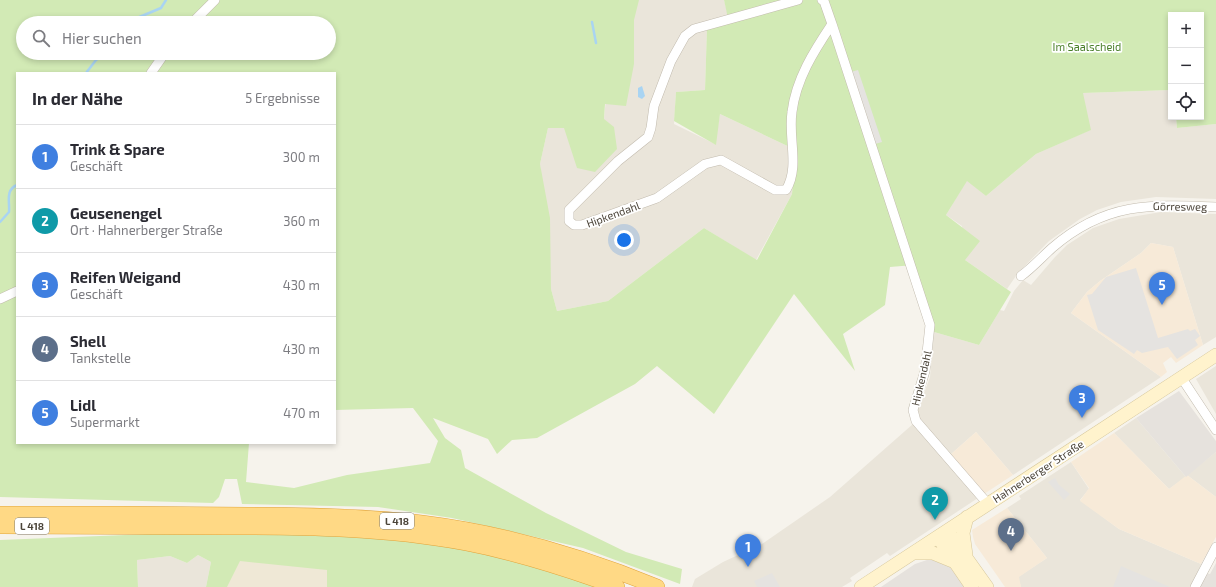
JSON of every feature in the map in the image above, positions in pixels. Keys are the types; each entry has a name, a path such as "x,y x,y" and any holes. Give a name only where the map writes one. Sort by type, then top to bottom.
{"highway":[{"path":"0,504 62,520"},
{"name":"L 418","path":"0,514 62,520 341,529 421,536 467,543 508,553 553,565 617,587"},
{"name":"L 418","path":"0,526 62,520 319,516 422,523 470,531 556,552 657,587"},
{"path":"0,537 30,534 62,520"}],"main road":[{"name":"Hahnerberger Straße","path":"861,587 1216,355"},
{"path":"967,517 963,533 961,559 972,587"},
{"path":"943,534 961,559 987,587"},
{"path":"913,553 933,553 961,559"}],"street":[{"path":"199,16 216,0"},
{"name":"Hipkendahl","path":"798,0 694,29 685,36 671,61 654,106 651,128 648,137 618,161 569,210 568,218 571,224 578,226 586,224 657,198 705,164 721,160 775,190 786,190 790,183 793,169 792,113 796,88 812,54 832,24"},
{"name":"Hipkendahl","path":"822,0 824,1 832,24 930,325 925,371 913,410 916,421 988,504"},
{"path":"152,72 160,60"},
{"name":"Görresweg","path":"1021,276 1052,248 1068,236 1084,226 1110,214 1130,208 1163,204 1216,207"},
{"path":"0,299 16,291"},
{"path":"1181,378 1216,430"},
{"path":"1196,587 1216,547"}],"shaded area":[{"path":"633,0 724,0 730,23 707,29 705,90 676,92 674,124 715,144 720,114 796,150 792,194 756,260 704,228 608,301 557,311 551,289 540,164 548,128 564,128 604,119 606,98"},
{"path":"858,70 882,142 875,144 851,72"},
{"path":"1168,90 1168,120 1176,120 1177,128 1216,124 1216,199 1156,197 1121,202 1097,210 1080,219 1049,241 1018,273 1007,289 965,260 962,226 946,215 967,180 986,196 1036,154 1090,130 1082,93"},
{"path":"1161,212 1216,214 1216,337 1203,345 1173,247 1151,243 1141,253 1100,281 1087,292 1071,313 1161,377 1013,475 976,432 950,455 920,420 917,413 930,377 934,332 979,345 1000,310 1004,311 1014,291 1023,280 1031,285 1067,245 1093,228 1119,219"},
{"path":"1151,243 1173,247 1203,345 1176,363 1171,357 1163,363 1167,372 1161,377 1071,313 1087,292 1100,281 1141,253"},
{"path":"1136,268 1158,338 1188,329 1190,331 1195,329 1200,336 1195,340 1198,345 1177,359 1168,347 1142,353 1137,350 1134,354 1098,330 1087,295 1092,294 1106,277"},
{"path":"1216,366 1216,414 1196,379"},
{"path":"1179,391 1216,441 1216,452 1186,477 1136,418"},
{"path":"1136,418 1186,477 1169,489 1114,433"},
{"path":"913,424 978,498 890,556 887,553 850,578 852,581 842,587 692,587 695,579 723,562 762,544 830,497"},
{"path":"976,432 1013,475 984,494 950,455"},
{"path":"1114,433 1169,489 1187,475 1216,497 1216,537 1201,564 1119,529 1080,501 1089,488 1071,462"},
{"path":"1216,452 1216,497 1187,475"},
{"path":"1071,462 1089,489 1080,500 1119,529 1201,564 1192,587 1021,587 1018,577 1047,558 1007,508 1021,499 1019,496"},
{"path":"1055,478 1059,485 1070,494 1064,500 1048,482"},
{"path":"1007,508 1047,558 1019,577 1021,587 1005,587 975,544 973,537 972,530"},
{"path":"233,544 566,587 223,587"},
{"path":"198,555 211,562 206,587 138,587 137,560 170,556 187,563"},
{"path":"927,560 934,560 950,567 965,587 881,587 915,564"},
{"path":"1216,563 1216,587 1199,587 1205,573 1210,574"},
{"path":"1121,566 1170,587 1113,587"},
{"path":"772,573 780,587 757,587 754,581"}],"green space":[{"name":"Im Saalscheid","path":"0,0 639,0 634,20 634,64 626,106 605,104 604,119 614,127 617,149 595,172 577,168 564,128 548,128 540,164 550,218 551,289 557,311 608,301 704,228 757,260 792,194 796,150 720,114 716,145 674,121 676,92 705,90 707,28 729,23 724,0 1216,0 1216,124 1177,128 1176,120 1204,120 1204,12 1168,12 1168,90 1083,93 1091,130 1036,154 986,196 967,181 946,215 980,241 965,260 1011,292 979,345 934,332 914,265 890,267 885,305 843,334 855,371 794,294 714,414 657,366 635,384 537,438 512,440 497,454 488,439 433,418 445,438 461,450 465,468 546,513 626,552 682,569 680,584 583,548 452,518 378,507 242,504 237,479 225,479 219,497 213,503 0,497"},
{"path":"225,531 363,537 431,544 499,557 598,587 327,587 327,570 240,561 227,587 206,587 211,562 198,555 187,563 170,556 137,560 138,587 0,587 0,540"}],"water":[{"path":"642,86 645,96 642,99 638,97 638,88"}],"waterway":[{"path":"142,16 161,8 166,0"},
{"path":"592,22 596,43"},
{"path":"87,72 96,60"},
{"path":"0,222 9,212 9,193 16,186"}],"place":[{"name":"Lidl","path":"1162,305"},
{"name":"Reifen Weigand","path":"1082,418"},
{"name":"Geusenengel","path":"935,520"},
{"name":"Shell","path":"1011,551"},
{"name":"Trink & Spare","path":"748,567"}]}
